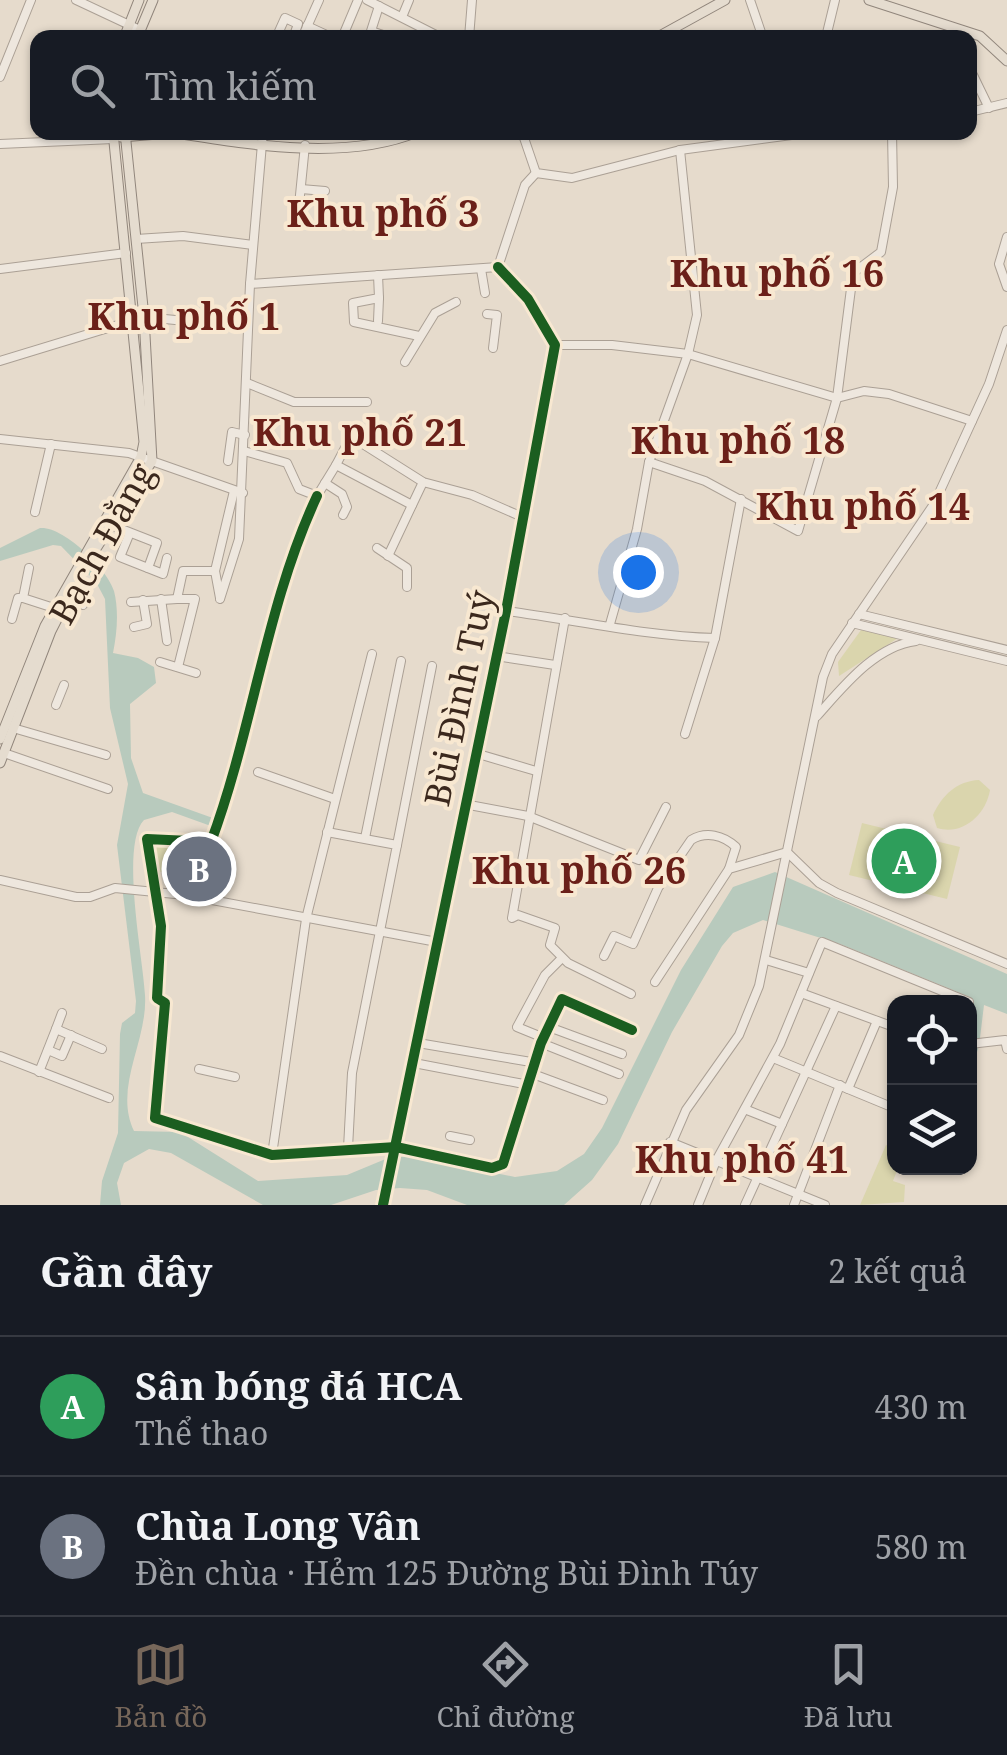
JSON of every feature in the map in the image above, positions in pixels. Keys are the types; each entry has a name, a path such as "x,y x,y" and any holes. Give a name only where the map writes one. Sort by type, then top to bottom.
{"main road":[{"path":"127,30 140,0"},
{"path":"140,30 153,0"},
{"path":"671,30 725,0"},
{"path":"869,0 962,30"},
{"path":"977,35 1007,61"},
{"name":"Bạch Đằng","path":"0,739 54,608 147,459 111,140"},
{"name":"Bạch Đằng","path":"90,550 111,524 147,459 144,317 127,140"},
{"path":"274,140 305,145 373,145 390,140"},
{"name":"Bạch Đằng","path":"1,756 78,570"}],"street":[{"path":"0,77 31,0"},
{"path":"76,0 134,30"},
{"path":"305,30 319,0"},
{"path":"345,30 358,0"},
{"path":"368,0 427,30"},
{"path":"402,17 409,0"},
{"path":"470,30 472,0"},
{"path":"750,0 760,30"},
{"path":"827,30 836,0"},
{"path":"371,30 380,6"},
{"path":"385,30 392,12"},
{"path":"280,30 285,18 298,24 296,30"},
{"path":"307,26 316,30"},
{"path":"977,83 989,108"},
{"path":"977,111 1007,103"},
{"path":"0,144 49,140"},
{"path":"238,492 215,571 220,599 237,554 261,140"},
{"path":"373,140 373,145"},
{"path":"525,140 536,173"},
{"path":"536,173 572,178 680,150 748,140"},
{"path":"648,462 741,499 798,531 836,398 854,273 882,252 893,187 892,140"},
{"path":"297,225 305,145"},
{"path":"610,624 637,528 648,462 688,354 697,316 680,150"},
{"path":"498,267 525,185 536,173"},
{"path":"300,189 325,191"},
{"path":"136,240 182,236 253,246"},
{"path":"1007,237 999,264 1007,286"},
{"path":"0,269 126,253"},
{"path":"250,284 498,267"},
{"path":"498,267 528,299 556,345 612,345 688,354 836,398 864,390 889,394 972,421"},
{"path":"480,269 485,293"},
{"path":"994,284 1003,274"},
{"path":"378,276 378,321"},
{"path":"379,298 353,303 354,322 419,336"},
{"path":"405,362 435,313 456,302"},
{"path":"487,314 497,316 494,326 499,328 493,348"},
{"path":"0,361 144,317 248,327"},
{"path":"645,1205 686,1110 739,1035 766,960 814,719 832,654 933,505 972,421 1007,330"},
{"name":"Bùi Đình Tuý","path":"384,1202 506,611 520,516 556,345"},
{"path":"247,383 294,402 367,402"},
{"path":"228,461 232,432 245,434"},
{"path":"354,432 364,438 363,444 422,482 472,495 520,516"},
{"path":"0,439 147,459 238,492"},
{"path":"35,512 50,444"},
{"path":"346,446 294,543 226,803 211,842 146,839 160,926 157,998 164,1003 154,1118 272,1155 348,1148 492,1168 503,1164 542,1040 562,999 632,1030"},
{"path":"244,451 287,463 299,488 316,496"},
{"path":"336,465 412,505"},
{"path":"388,556 422,482"},
{"path":"324,484 342,494 347,506 343,515"},
{"path":"685,734 714,638 741,499"},
{"path":"111,524 129,536 157,544 148,568"},
{"path":"129,536 120,558 162,574 167,558"},
{"path":"377,548 407,568 406,587"},
{"path":"23,598 29,568"},
{"path":"177,598 183,571 215,571"},
{"path":"68,597 83,606"},
{"path":"12,618 18,598 54,608"},
{"path":"161,599 166,641"},
{"path":"131,602 194,599 178,668"},
{"path":"134,627 147,624 143,600"},
{"path":"506,611 610,624 656,635 714,638"},
{"path":"859,614 1007,650"},
{"path":"564,618 512,918 518,915 555,928 550,945 562,958 631,994"},
{"path":"852,623 1007,662"},
{"path":"814,719 872,662 894,647 924,641"},
{"path":"985,656 988,646"},
{"path":"272,1155 306,919 372,654"},
{"path":"496,656 555,665"},
{"path":"365,838 402,661"},
{"path":"160,662 196,673"},
{"path":"348,1148 352,1073 432,666"},
{"path":"56,705 64,685"},
{"path":"14,728 106,756"},
{"path":"475,754 535,775"},
{"path":"1,756 108,790"},
{"path":"258,772 334,800"},
{"path":"464,804 528,816 640,860 666,807"},
{"path":"327,832 397,844"},
{"path":"604,956 614,936 633,944 658,888 691,840 714,835 727,839 736,847 729,869 656,982"},
{"path":"729,869 787,852"},
{"path":"787,852 819,884 837,893 1003,962 1007,946"},
{"path":"0,880 76,897 90,897 115,888 142,890 437,942"},
{"path":"698,1205 716,1161 773,1058 822,942 952,995"},
{"path":"562,958 545,975 517,1027 620,1074"},
{"path":"766,960 809,972"},
{"path":"801,993 887,1025"},
{"path":"745,1205 836,1006"},
{"path":"39,1072 62,1013"},
{"path":"794,1205 877,1021"},
{"path":"549,1027 622,1054"},
{"path":"56,1028 102,1049"},
{"path":"48,1050 62,1056 71,1035"},
{"path":"977,1043 1005,1040 1007,1049"},
{"path":"418,1044 537,1062"},
{"path":"1,1057 109,1098"},
{"path":"773,1058 887,1105"},
{"path":"414,1062 529,1085"},
{"path":"200,1069 235,1077"},
{"path":"533,1074 603,1100"},
{"path":"747,1110 782,1124"},
{"path":"450,1136 470,1140"},
{"path":"670,1142 825,1205"}],"shaded area":[{"path":"40,528 50,529 94,561 114,591 117,614 113,653 138,658 154,667 156,683 130,704 131,758 143,793 224,822 222,830 172,812 144,820 137,833 133,876 145,1012 127,1098 134,1131 180,1132 258,1181 347,1175 388,1158 410,1156 515,1177 557,1171 584,1154 602,1128 681,970 733,887 775,872 1007,974 1007,1014 984,1005 977,1052 977,995 965,995 840,944 763,920 733,933 722,946 672,1032 618,1144 592,1180 564,1205 467,1205 427,1190 400,1188 376,1190 331,1205 263,1205 171,1153 149,1149 124,1163 117,1183 121,1205 100,1205 102,1181 118,1133 120,1034 122,1023 135,1013 136,1001 117,845 128,784 110,708 105,599 96,582 61,546 0,561 0,548"},
{"path":"861,630 898,638 839,676 838,662"},
{"path":"979,780 990,790 978,815 955,829 937,828 933,815 946,795 957,786"},
{"path":"862,823 960,847 947,899 849,875"},
{"path":"150,841 213,847 211,854 174,852 175,879 169,878 167,871 155,873"},
{"path":"887,1145 887,1175 895,1175 893,1181 905,1185 904,1202 860,1205"}],"cycle path":[{"path":"383,1205 506,611 555,345 528,299 498,267"},
{"path":"317,496 285,580 211,842 147,839 161,926 157,998 165,1003 155,1118 272,1155 396,1147 492,1168 503,1164 541,1043 562,999 632,1030"}],"place":[{"name":"Sân bóng đá HCA","path":"904,861"},
{"name":"Chùa Long Vân","path":"199,869"}],"district":[{"name":"Khu phố 3","path":"383,212"},
{"name":"Khu phố 16","path":"777,272"},
{"name":"Khu phố 1","path":"184,315"},
{"name":"Khu phố 21","path":"360,431"},
{"name":"Khu phố 18","path":"738,439"},
{"name":"Khu phố 14","path":"863,505"},
{"name":"Khu phố 26","path":"579,869"},
{"name":"Khu phố 41","path":"742,1158"}]}
